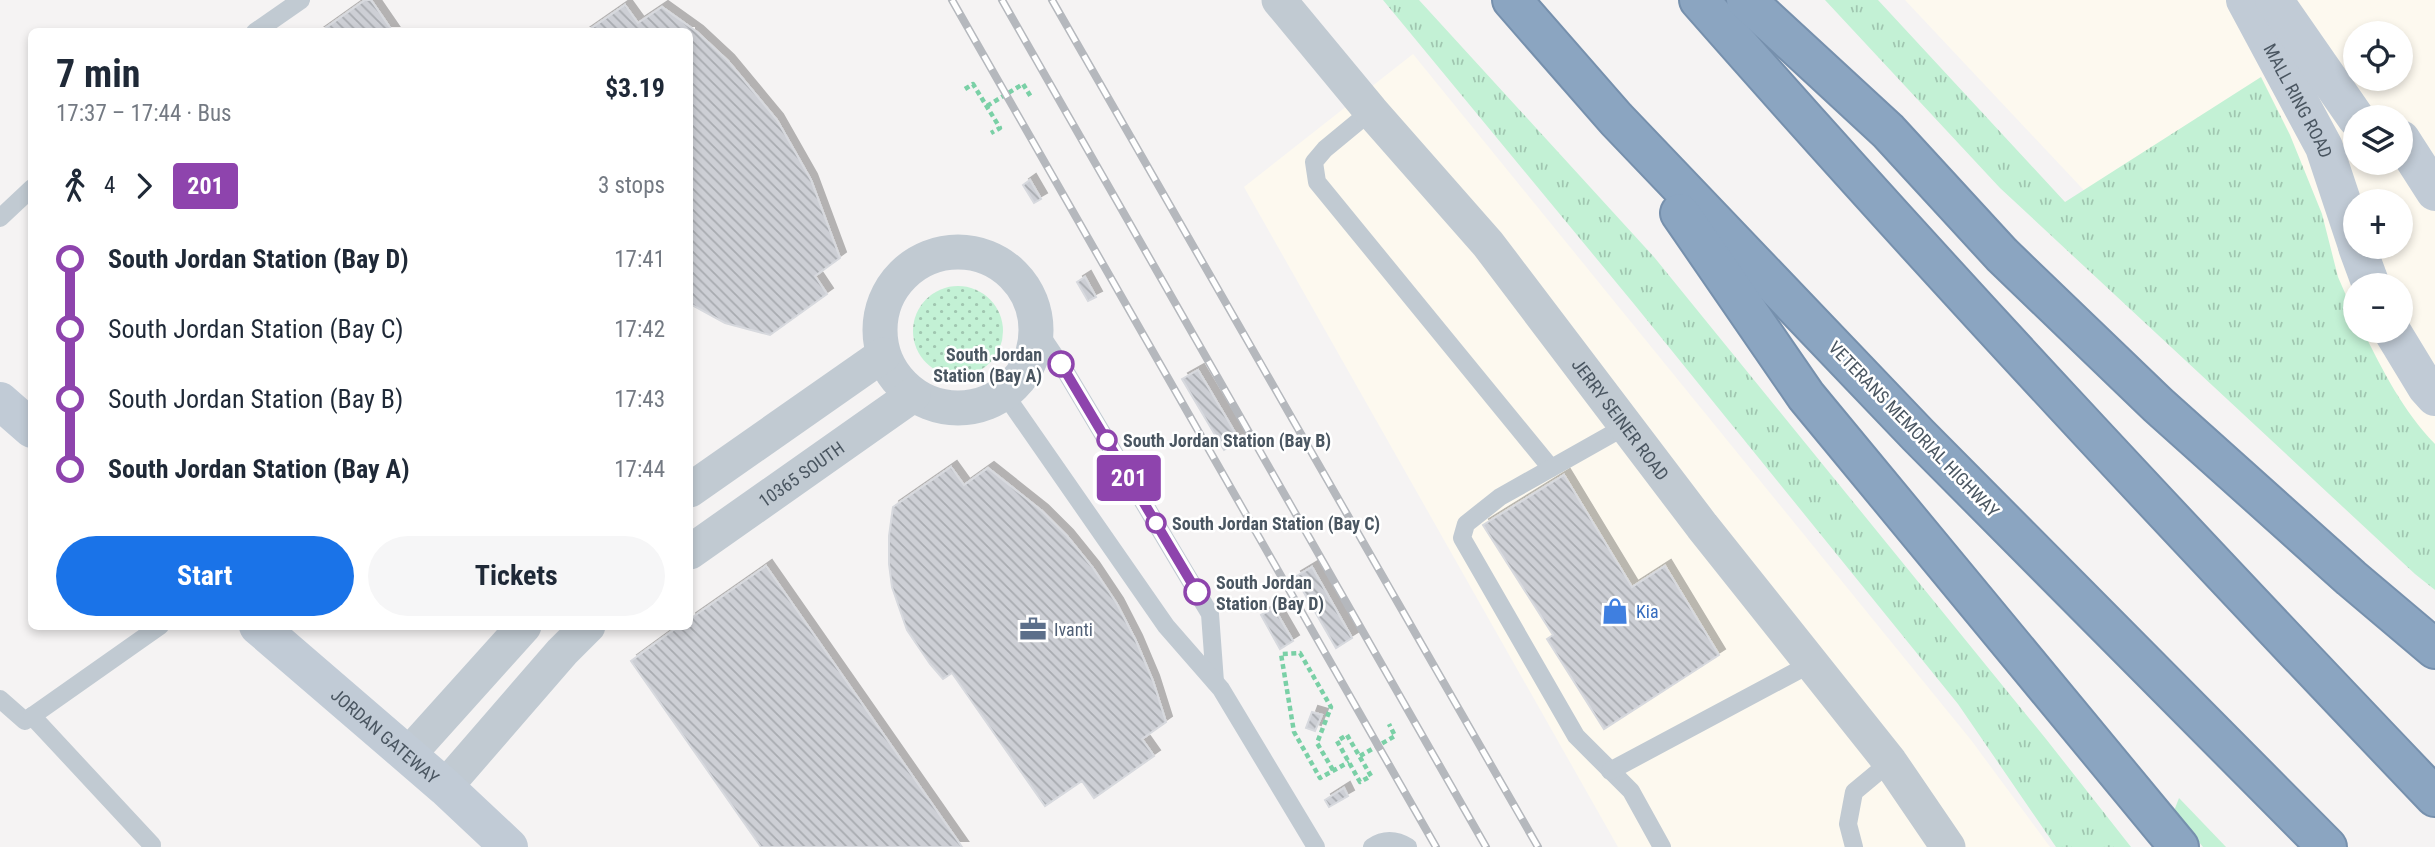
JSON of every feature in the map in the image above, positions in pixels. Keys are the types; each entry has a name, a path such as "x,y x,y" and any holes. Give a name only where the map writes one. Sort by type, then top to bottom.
{"highway":[{"name":"VETERANS MEMORIAL HIGHWAY","path":"1512,0 1616,119 1918,435 2327,847"},
{"path":"1699,0 1850,172 2253,607 2435,797"},
{"path":"1746,0 1888,131 2003,255 2123,372 2435,649"},
{"path":"1616,119 1806,396 2179,847"}],"street":[{"name":"JERRY SEINER ROAD","path":"1279,0 1371,111 1488,244 1702,526 1890,762 1948,847"},
{"name":"MALL RING ROAD","path":"2245,0 2324,147 2343,205"},
{"path":"2274,0 2347,105"},
{"path":"2304,0 2343,55"},
{"path":"957,252 976,254 1009,271 1031,301 1036,328 1035,347 1028,365 1017,381 987,403 958,409 930,404 914,395 895,377 884,355 880,328 882,310 889,293 900,278 914,266 939,255 957,252"},
{"path":"2399,343 2435,397"},
{"path":"693,488 884,355"},
{"name":"10365 SOUTH","path":"693,550 914,395"},
{"path":"0,401 28,426"},
{"name":"JORDAN GATEWAY","path":"263,630 408,755 509,847"},
{"path":"408,755 520,630"},
{"path":"444,788 584,630"}],"lane":[{"path":"261,28 301,0"},
{"path":"1371,111 1325,149 1314,162 1317,182 1550,468"},
{"path":"0,218 28,192"},
{"path":"1036,328 1086,405 1210,614 1215,682"},
{"path":"1004,393 1167,626 1215,682 1276,777 1316,847"},
{"path":"1626,426 1500,497 1466,524 1462,538 1576,736 1631,791 1662,847"},
{"path":"0,699 25,721 154,630"},
{"path":"1610,771 1812,663"},
{"path":"32,716 152,845"},
{"path":"1854,847 1848,824 1854,792 1890,762"},
{"path":"1372,847 1387,841 1396,841 1408,847"}],"path":[{"path":"965,89 974,84 1000,128 991,133"},
{"path":"987,106 1023,84 1031,97"},
{"path":"1333,771 1317,743 1331,707 1300,653 1281,654 1294,732 1320,778 1333,771 1349,762"},
{"path":"1360,756 1395,736 1389,724"},
{"path":"1347,735 1360,756 1371,776 1360,782 1337,741 1347,735"}],"shaded area":[{"path":"1905,0 2435,0 2435,544 2330,452"},
{"path":"1413,54 1971,740 2050,847 1618,847 1244,187"}],"green space":[{"path":"1383,0 1419,0 1654,257 2131,847 2056,847 1958,704"},
{"path":"1825,0 1878,0 2065,202 2261,77 2290,135 2322,214 2343,288 2343,343 2369,343 2403,404 2435,444 2435,590 2415,574 2000,188"},
{"path":"958,286 975,289 990,299 1000,314 1003,331 1000,348 990,363 975,373 958,376 941,373 926,363 916,348 913,331 916,314 926,299 941,289"},
{"path":"2179,798 2226,847 2203,847 2174,811"}],"building":[{"path":"365,0 371,0 390,28 326,28"},
{"path":"625,5 638,23 662,7 691,28 592,28"},
{"path":"693,29 728,61 777,120 811,180 840,258 815,276 827,294 770,335 725,323 693,306"},
{"path":"1030,180 1041,199 1034,203 1023,185"},
{"path":"1085,277 1096,297 1088,301 1077,282"},
{"path":"1198,370 1240,441 1224,450 1182,379"},
{"path":"951,467 964,485 988,468 1042,511 1093,568 1117,604 1136,641 1166,722 1142,739 1154,756 1094,798 1082,781 1045,806 952,673 943,679 907,630 892,587 889,564 893,507"},
{"name":"Kia","path":"1564,475 1632,587 1665,566 1719,655 1604,729 1547,639 1553,635 1483,525"},
{"path":"766,566 962,847 761,847 631,661 674,630 693,630 693,617"},
{"path":"1312,567 1352,638 1336,648 1295,577"},
{"path":"1274,608 1293,641 1280,649 1261,615"},
{"path":"1312,712 1322,715 1315,731 1306,728"},
{"path":"1344,788 1348,796 1329,807 1325,800"}],"railway":[{"path":"952,0 1436,847"},
{"path":"1002,0 1486,847"},
{"path":"1052,0 1538,847"}],"bus line":[{"name":"201","path":"1061,364 1197,592"}],"place":[{"name":"South Jordan Station (Bay A)","path":"1061,364"},
{"name":"South Jordan Station (Bay B)","path":"1107,440"},
{"name":"South Jordan Station (Bay C)","path":"1156,523"},
{"name":"South Jordan Station (Bay D)","path":"1197,592"},
{"name":"Kia","path":"1615,611"},
{"name":"Ivanti","path":"1033,629"}]}
